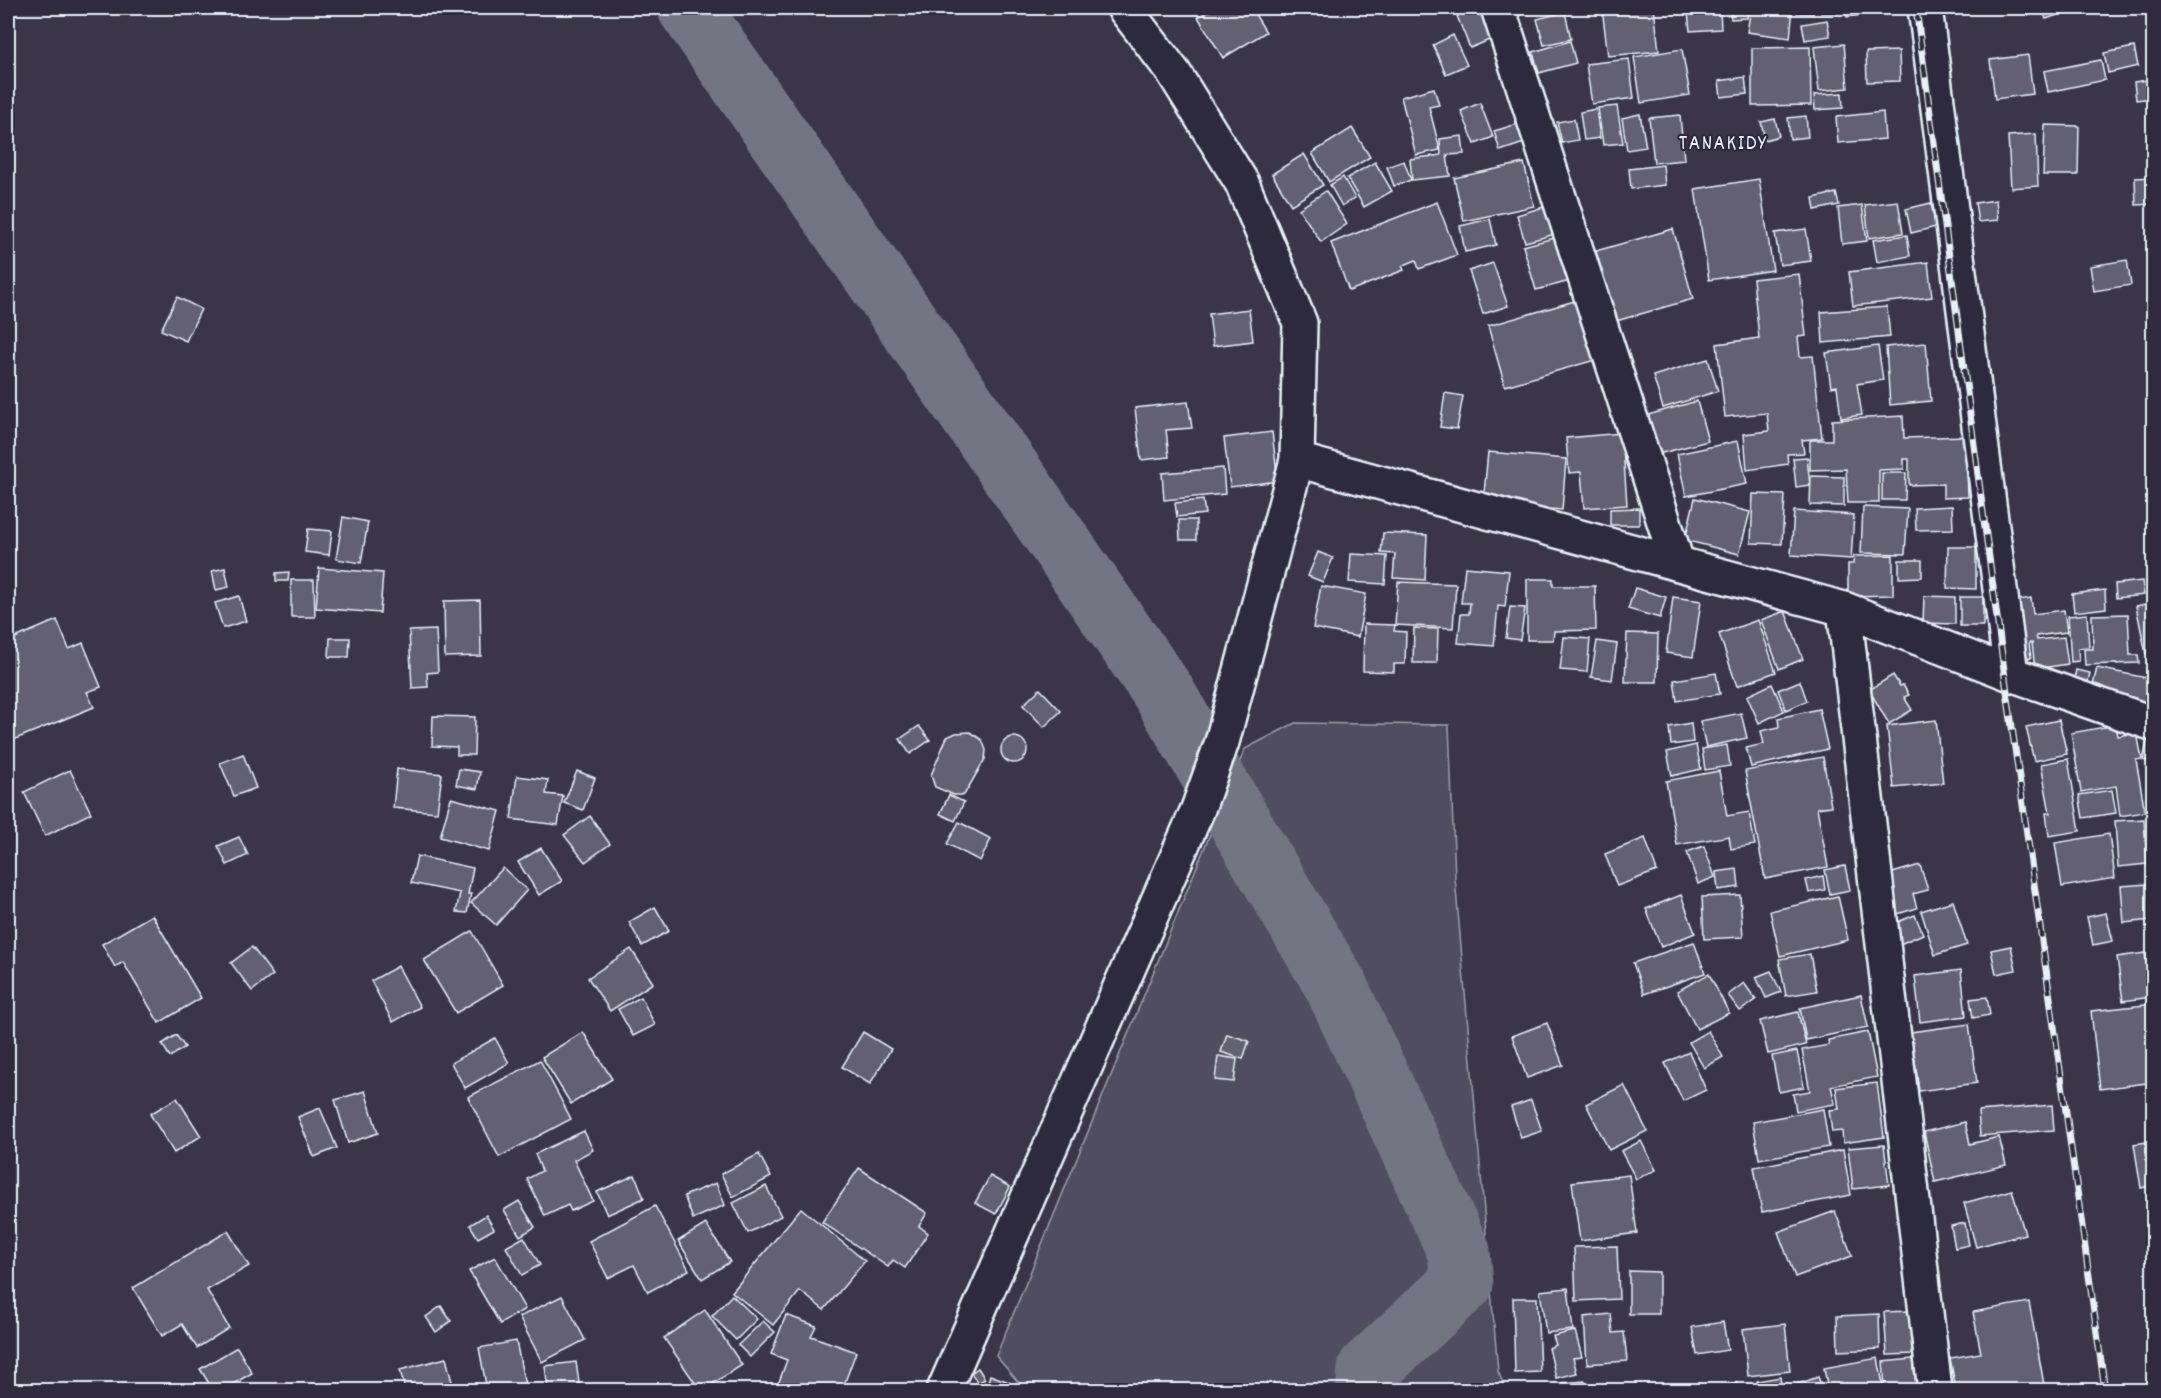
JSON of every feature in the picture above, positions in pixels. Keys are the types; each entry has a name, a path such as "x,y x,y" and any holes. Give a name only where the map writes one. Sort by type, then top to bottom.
{"street":[{"path":"944,1390 1198,809 1222,742 1297,460 1300,323 1242,183 1174,73 1124,8"},
{"path":"1498,8 1677,562"},
{"path":"1925,8 2011,674"},
{"path":"1297,460 1844,609 2011,674 2154,724"},
{"path":"1844,609 1935,1390"}],"shaded area":[{"path":"1295,723 1449,725 1455,878 1498,1371 1506,1390 1025,1390 996,1356 1245,749"}],"building":[{"path":"1214,8 1251,8 1266,32 1223,58 1198,17"},
{"path":"1477,8 1487,8 1499,36 1470,48 1457,16"},
{"path":"1602,8 1654,8 1659,51 1608,56"},
{"path":"1730,8 1747,8 1747,18 1731,19"},
{"path":"1751,8 1793,8 1790,38 1747,32"},
{"path":"1797,8 1814,8 1813,14 1797,13"},
{"path":"1821,8 1839,8 1839,13 1821,13"},
{"path":"1845,8 1860,8 1861,15 1847,17"},
{"path":"2042,8 2078,8 2046,19"},
{"path":"1720,10 1721,29 1690,31 1688,12"},
{"path":"1565,12 1571,39 1544,45 1537,19"},
{"path":"1827,20 1830,36 1805,40 1802,24"},
{"path":"1453,35 1467,65 1446,74 1433,45"},
{"path":"1570,41 1576,63 1539,73 1533,52"},
{"path":"1844,44 1848,88 1819,91 1814,47"},
{"path":"1810,47 1811,105 1752,106 1752,48"},
{"path":"2134,47 2138,66 2108,73 2104,53"},
{"path":"1682,49 1690,95 1641,103 1634,57"},
{"path":"1899,51 1900,81 1867,82 1866,52"},
{"path":"2028,55 2033,94 1995,99 1990,60"},
{"path":"1629,59 1634,98 1592,104 1586,64"},
{"path":"2101,60 2105,80 2048,92 2044,71"},
{"path":"1745,77 1747,94 1721,97 1719,81"},
{"path":"2154,79 2154,98 2136,100 2134,82"},
{"path":"1434,88 1439,105 1429,107 1440,150 1416,155 1401,97"},
{"path":"1842,93 1843,108 1815,110 1814,95"},
{"path":"1480,103 1493,137 1475,144 1461,111"},
{"path":"1617,106 1623,143 1603,145 1598,108"},
{"path":"1596,109 1600,138 1584,140 1580,112"},
{"path":"1883,112 1885,139 1838,143 1836,117"},
{"path":"1640,114 1646,147 1627,150 1622,118"},
{"path":"1680,115 1684,160 1654,163 1649,118"},
{"path":"1806,116 1808,137 1790,139 1788,118"},
{"path":"1574,119 1578,140 1562,143 1557,122"},
{"path":"1775,119 1779,136 1765,140 1761,122"},
{"path":"1521,123 1527,142 1500,151 1494,131"},
{"path":"2045,125 2079,126 2078,175 2043,175"},
{"path":"1352,128 1370,157 1329,182 1312,153"},
{"path":"2036,134 2038,186 2011,188 2008,136"},
{"path":"1462,136 1464,154 1447,155 1450,176 1412,180 1410,159 1441,155 1440,139"},
{"path":"1304,154 1323,185 1291,205 1272,174"},
{"path":"1404,161 1411,180 1394,186 1387,167"},
{"path":"1375,162 1392,191 1364,207 1347,178"},
{"path":"1524,163 1534,206 1464,221 1454,178"},
{"path":"1663,165 1665,185 1631,189 1629,169"},
{"path":"1343,177 1355,198 1342,206 1330,185"},
{"path":"2154,177 2154,204 2136,205 2135,178"},
{"path":"1759,179 1773,270 1709,280 1695,189"},
{"path":"1326,191 1347,224 1321,242 1299,209"},
{"path":"1836,193 1839,205 1815,210 1813,198"},
{"path":"1996,200 1998,220 1978,222 1975,203"},
{"path":"1898,201 1903,233 1869,238 1865,205"},
{"path":"1437,202 1457,255 1419,269 1416,260 1402,266 1404,270 1349,291 1331,243"},
{"path":"1931,203 1936,227 1911,233 1906,209"},
{"path":"1862,205 1867,241 1842,244 1838,208"},
{"path":"1547,206 1556,234 1525,242 1517,215"},
{"path":"1490,219 1496,245 1465,252 1460,226"},
{"path":"1673,229 1693,299 1616,321 1596,251"},
{"path":"1806,229 1811,261 1780,265 1775,233"},
{"path":"1907,235 1910,256 1877,262 1873,240"},
{"path":"1562,236 1574,280 1536,290 1523,246"},
{"path":"2127,260 2131,285 2094,291 2090,266"},
{"path":"1928,262 1932,297 1853,306 1849,272"},
{"path":"1493,263 1508,306 1483,314 1469,271"},
{"path":"1799,274 1806,336 1798,337 1800,357 1813,356 1822,438 1802,440 1804,453 1787,454 1788,464 1747,470 1744,434 1769,431 1767,413 1725,417 1717,344 1759,338 1753,279"},
{"path":"177,297 201,309 186,341 161,330"},
{"path":"1578,300 1595,360 1505,386 1488,326"},
{"path":"1887,307 1890,337 1823,343 1821,312"},
{"path":"1249,309 1253,341 1213,346 1209,314"},
{"path":"1926,343 1931,401 1890,405 1886,347"},
{"path":"1878,346 1883,380 1857,384 1862,415 1841,418 1837,386 1831,387 1826,353"},
{"path":"1708,359 1718,391 1663,408 1653,376"},
{"path":"1445,393 1463,396 1457,429 1440,427"},
{"path":"1697,401 1708,441 1658,454 1648,415"},
{"path":"1188,402 1192,428 1166,430 1169,457 1141,460 1135,408"},
{"path":"1903,416 1904,438 1966,436 1968,497 1943,498 1943,484 1909,485 1909,459 1904,459 1904,469 1879,470 1879,503 1848,503 1846,469 1810,470 1810,440 1832,440 1832,420"},
{"path":"1272,432 1278,481 1230,487 1224,438"},
{"path":"1622,433 1627,505 1584,508 1581,472 1569,473 1566,438"},
{"path":"1738,441 1747,484 1686,496 1677,454"},
{"path":"1488,452 1566,459 1562,510 1483,504"},
{"path":"1807,457 1810,485 1796,487 1793,458"},
{"path":"1223,468 1225,494 1164,500 1162,473"},
{"path":"1882,473 1906,473 1905,500 1882,500"},
{"path":"1811,476 1844,477 1844,506 1810,505"},
{"path":"1753,494 1785,495 1782,544 1751,543"},
{"path":"1695,498 1750,512 1739,554 1685,540"},
{"path":"1203,500 1205,514 1177,517 1175,503"},
{"path":"1952,506 1953,529 1916,530 1915,508"},
{"path":"1863,507 1908,509 1905,554 1861,553"},
{"path":"1639,508 1639,525 1610,525 1610,509"},
{"path":"1794,511 1854,515 1851,559 1791,555"},
{"path":"343,517 368,522 361,563 336,559"},
{"path":"1179,520 1196,520 1196,540 1180,540"},
{"path":"308,529 332,531 329,555 305,552"},
{"path":"1383,533 1427,535 1425,580 1393,578 1395,554 1381,553"},
{"path":"1948,547 1976,547 1976,589 1947,588"},
{"path":"1318,552 1333,558 1323,582 1308,576"},
{"path":"1351,554 1387,556 1385,584 1349,582"},
{"path":"1893,555 1893,595 1848,596 1848,564 1853,564 1854,556"},
{"path":"1899,560 1922,560 1922,577 1899,578"},
{"path":"1465,567 1509,571 1505,607 1498,606 1494,646 1458,643 1461,614 1469,614 1470,603 1461,603"},
{"path":"225,568 229,587 216,590 212,571"},
{"path":"319,568 383,573 380,613 316,608"},
{"path":"289,572 288,581 276,581 276,573"},
{"path":"1527,579 1553,579 1553,586 1595,586 1596,630 1554,631 1553,640 1527,640"},
{"path":"291,580 314,580 315,617 291,617"},
{"path":"2142,581 2144,595 2116,598 2115,584"},
{"path":"1398,582 1456,584 1453,628 1395,625"},
{"path":"1321,586 1366,594 1358,637 1313,628"},
{"path":"1635,588 1666,597 1660,618 1628,609"},
{"path":"2105,590 2106,608 2074,612 2072,594"},
{"path":"239,596 246,621 223,628 215,603"},
{"path":"1924,596 1955,597 1955,624 1923,623"},
{"path":"1673,597 1701,601 1693,657 1666,653"},
{"path":"1960,597 1983,597 1983,626 1960,626"},
{"path":"2031,598 2033,614 2064,610 2067,632 2036,636 2037,640 2064,637 2068,664 2035,669 2032,643 2029,643 2031,658 2017,660 2004,602"},
{"path":"480,600 481,656 445,657 444,601"},
{"path":"2154,602 2154,653 2146,654 2136,606"},
{"path":"1510,607 1525,608 1520,640 1506,638"},
{"path":"1785,611 1803,659 1779,669 1761,620"},
{"path":"2087,614 2089,647 2078,648 2079,661 2071,662 2068,616"},
{"path":"2128,614 2130,655 2138,655 2139,663 2085,665 2084,649 2093,649 2092,615"},
{"path":"57,620 69,649 83,643 101,687 87,692 94,707 13,740 8,727 8,641"},
{"path":"1758,620 1776,672 1737,686 1719,634"},
{"path":"1364,624 1395,625 1394,631 1406,632 1405,664 1394,664 1394,672 1363,671"},
{"path":"1414,628 1438,629 1437,663 1413,663"},
{"path":"436,630 438,672 427,673 428,687 412,688 409,631"},
{"path":"1627,633 1658,634 1657,682 1625,682"},
{"path":"1564,637 1590,639 1587,672 1560,670"},
{"path":"330,638 350,638 349,657 329,657"},
{"path":"1597,641 1617,644 1612,680 1591,677"},
{"path":"2097,668 2152,679 2147,704 2091,693"},
{"path":"2076,670 2090,673 2087,686 2073,683"},
{"path":"1716,673 1720,694 1677,701 1674,680"},
{"path":"1893,675 1909,695 1904,697 1912,710 1889,724 1869,690"},
{"path":"1800,681 1807,701 1786,710 1778,690"},
{"path":"1772,684 1784,711 1759,723 1747,696"},
{"path":"1040,689 1061,711 1044,727 1023,705"},
{"path":"1819,709 1828,749 1751,767 1746,748 1764,744 1761,731 1779,727 1778,718"},
{"path":"1741,713 1747,738 1706,747 1700,721"},
{"path":"433,716 475,717 474,755 457,755 457,747 432,746"},
{"path":"1936,720 1943,783 1894,788 1887,726"},
{"path":"2059,720 2067,754 2034,761 2026,727"},
{"path":"1691,723 1693,742 1671,745 1669,727"},
{"path":"2116,725 2118,736 2137,733 2142,759 2136,760 2145,812 2120,816 2116,786 2081,792 2071,733"},
{"path":"919,726 930,740 910,754 900,739"},
{"path":"970,732 982,740 986,750 985,759 964,795 954,795 935,787 931,775 947,737 956,733"},
{"path":"2149,733 2154,734 2154,763 2143,760"},
{"path":"1014,737 1023,741 1027,750 1023,759 1014,763 1005,759 1001,750 1005,741"},
{"path":"1696,745 1701,769 1672,776 1667,752"},
{"path":"1727,745 1730,766 1705,770 1702,749"},
{"path":"243,754 256,788 234,796 220,763"},
{"path":"1823,757 1831,806 1817,808 1828,867 1765,879 1745,771"},
{"path":"2068,759 2080,831 2049,836 2046,813 2050,813 2041,764"},
{"path":"397,769 442,774 437,812 393,808"},
{"path":"459,769 480,772 477,789 456,785"},
{"path":"70,770 91,813 45,836 24,792"},
{"path":"577,771 595,778 583,810 564,803"},
{"path":"1719,771 1727,816 1749,812 1755,845 1731,849 1729,836 1677,845 1666,781"},
{"path":"517,776 548,780 546,794 563,796 558,825 511,819"},
{"path":"2112,790 2116,813 2083,818 2079,795"},
{"path":"949,795 964,802 955,821 940,814"},
{"path":"451,798 500,811 489,851 440,837"},
{"path":"590,816 610,844 585,862 564,835"},
{"path":"2144,819 2147,864 2118,867 2115,821"},
{"path":"959,822 991,839 980,861 947,844"},
{"path":"2109,834 2115,878 2062,887 2055,843"},
{"path":"239,837 248,855 227,865 218,846"},
{"path":"1645,838 1657,871 1617,886 1605,854"},
{"path":"1704,846 1715,877 1698,884 1687,852"},
{"path":"541,848 562,881 539,895 518,862"},
{"path":"417,856 473,868 467,913 456,912 460,893 411,883"},
{"path":"1920,865 1928,890 1913,894 1917,908 1894,915 1882,876"},
{"path":"1845,866 1850,890 1830,894 1825,870"},
{"path":"503,868 527,890 496,925 471,903"},
{"path":"1737,869 1739,887 1718,890 1716,872"},
{"path":"1823,876 1825,890 1809,893 1806,880"},
{"path":"2148,884 2151,920 2124,923 2121,886"},
{"path":"1681,895 1695,933 1661,947 1646,909"},
{"path":"1740,895 1743,937 1704,939 1702,897"},
{"path":"1838,896 1848,940 1780,956 1770,911"},
{"path":"1953,901 1967,945 1935,955 1921,911"},
{"path":"655,907 669,931 642,946 629,922"},
{"path":"2106,913 2113,941 2093,945 2087,917"},
{"path":"152,915 201,998 159,1023 123,962 115,967 102,944"},
{"path":"1915,915 1923,934 1893,947 1885,927"},
{"path":"472,931 503,985 456,1013 424,960"},
{"path":"1694,942 1705,973 1644,994 1633,963"},
{"path":"2011,946 2016,970 1996,974 1991,950"},
{"path":"252,947 273,975 252,991 231,963"},
{"path":"631,949 653,983 610,1011 588,978"},
{"path":"2145,953 2151,997 2123,1001 2117,957"},
{"path":"1810,954 1817,991 1786,996 1779,959"},
{"path":"398,966 420,1007 393,1022 371,981"},
{"path":"1961,970 1966,1016 1920,1022 1915,976"},
{"path":"1771,971 1781,992 1766,998 1756,977"},
{"path":"1709,974 1729,1013 1697,1029 1677,991"},
{"path":"1744,983 1756,1000 1740,1011 1728,995"},
{"path":"1861,995 1868,1027 1806,1040 1800,1008"},
{"path":"641,997 655,1025 633,1036 618,1009"},
{"path":"1987,997 1990,1015 1973,1018 1970,999"},
{"path":"2154,1004 2154,1082 2100,1089 2091,1011"},
{"path":"1798,1012 1806,1045 1768,1054 1760,1021"},
{"path":"1547,1023 1563,1065 1527,1078 1512,1036"},
{"path":"1969,1024 1977,1083 1919,1091 1911,1032"},
{"path":"1708,1031 1723,1057 1704,1068 1689,1042"},
{"path":"583,1032 612,1079 571,1104 542,1057"},
{"path":"863,1032 891,1049 870,1084 842,1067"},
{"path":"1868,1032 1877,1077 1831,1086 1835,1104 1796,1111 1793,1094 1810,1091 1802,1050 1829,1045 1828,1040"},
{"path":"1227,1034 1249,1041 1243,1059 1221,1052"},
{"path":"176,1035 185,1047 170,1057 162,1044"},
{"path":"495,1038 509,1063 465,1088 451,1063"},
{"path":"1797,1051 1804,1087 1779,1092 1772,1056"},
{"path":"1689,1052 1706,1090 1683,1101 1665,1063"},
{"path":"1218,1056 1237,1059 1234,1082 1215,1080"},
{"path":"540,1060 571,1119 499,1157 468,1097"},
{"path":"1877,1083 1884,1137 1843,1143 1842,1131 1832,1132 1829,1110 1839,1109 1836,1088"},
{"path":"1624,1085 1647,1131 1609,1150 1586,1104"},
{"path":"365,1091 378,1133 348,1143 335,1100"},
{"path":"177,1098 201,1136 174,1153 150,1114"},
{"path":"1531,1100 1542,1131 1521,1138 1511,1107"},
{"path":"2052,1105 2054,1130 1980,1136 1978,1111"},
{"path":"320,1108 337,1148 314,1157 298,1117"},
{"path":"1823,1109 1829,1147 1759,1159 1753,1122"},
{"path":"1965,1122 1970,1144 1999,1137 2006,1165 1935,1182 1924,1132"},
{"path":"584,1131 593,1150 574,1160 593,1201 571,1211 568,1205 545,1216 527,1179 542,1171 535,1154"},
{"path":"1641,1141 1656,1170 1636,1179 1621,1151"},
{"path":"2154,1141 2154,1185 2141,1188 2134,1144"},
{"path":"1884,1145 1889,1185 1853,1189 1848,1148"},
{"path":"1843,1150 1851,1195 1762,1212 1754,1167"},
{"path":"759,1154 771,1177 733,1197 721,1174"},
{"path":"859,1168 927,1213 919,1226 928,1233 905,1268 893,1260 888,1267 822,1222"},
{"path":"635,1175 644,1198 607,1215 597,1192"},
{"path":"1629,1175 1637,1233 1580,1241 1572,1182"},
{"path":"990,1176 1010,1187 996,1214 975,1203"},
{"path":"716,1183 725,1205 693,1219 684,1196"},
{"path":"766,1186 781,1216 748,1233 733,1203"},
{"path":"2012,1190 2025,1234 1976,1247 1964,1203"},
{"path":"519,1201 535,1227 520,1236 504,1210"},
{"path":"655,1206 689,1270 648,1292 634,1265 608,1278 589,1241"},
{"path":"801,1208 865,1261 824,1310 800,1291 773,1325 732,1292"},
{"path":"1835,1211 1852,1256 1795,1277 1778,1232"},
{"path":"486,1215 494,1229 478,1238 470,1225"},
{"path":"1965,1223 1969,1245 1955,1248 1951,1226"},
{"path":"706,1224 730,1262 702,1279 678,1241"},
{"path":"228,1231 249,1266 207,1290 229,1328 197,1348 182,1324 162,1336 133,1288"},
{"path":"524,1237 540,1265 522,1275 506,1247"},
{"path":"1617,1246 1619,1299 1576,1301 1574,1247"},
{"path":"495,1257 525,1309 500,1324 469,1271"},
{"path":"1629,1271 1659,1272 1659,1314 1629,1314"},
{"path":"1568,1288 1573,1330 1546,1333 1540,1291"},
{"path":"732,1295 757,1319 736,1340 712,1316"},
{"path":"562,1296 585,1340 542,1362 519,1317"},
{"path":"1513,1298 1537,1298 1540,1372 1515,1373"},
{"path":"2029,1302 2045,1390 1956,1390 1950,1358 1981,1353 1973,1312"},
{"path":"441,1306 451,1321 436,1332 426,1317"},
{"path":"705,1310 742,1365 700,1390 664,1338"},
{"path":"1912,1311 1914,1354 1887,1355 1884,1312"},
{"path":"1611,1314 1613,1333 1624,1332 1627,1361 1587,1364 1584,1317"},
{"path":"1879,1314 1880,1349 1838,1351 1837,1316"},
{"path":"786,1315 816,1326 811,1336 856,1352 842,1390 776,1390 787,1360 771,1354"},
{"path":"763,1321 775,1332 750,1357 738,1345"},
{"path":"1723,1322 1728,1350 1697,1355 1692,1327"},
{"path":"1785,1324 1790,1371 1748,1376 1743,1329"},
{"path":"1575,1331 1582,1357 1573,1358 1577,1373 1556,1378 1549,1348 1556,1345 1553,1336"},
{"path":"516,1341 526,1390 487,1390 479,1348"},
{"path":"237,1347 252,1373 223,1390 213,1390 200,1369"},
{"path":"446,1358 454,1390 405,1390 400,1370"},
{"path":"1878,1358 1884,1390 1828,1390 1824,1368"},
{"path":"1913,1359 1916,1386 1885,1389 1883,1362"},
{"path":"576,1362 580,1390 548,1390 545,1366"},
{"path":"978,1368 985,1379 978,1383 971,1373"},
{"path":"990,1375 1009,1382 1006,1390 979,1390 980,1387 986,1389"},
{"path":"1780,1377 1782,1390 1759,1390 1757,1381"},
{"path":"1818,1377 1823,1390 1788,1390 1787,1388"},
{"path":"1585,1381 1586,1390 1563,1390 1562,1383"},
{"path":"1737,1383 1739,1390 1708,1390"}],"waterway":[{"path":"689,8 1162,690 1335,984 1459,1252 1462,1283 1369,1369 1367,1390"}],"railway":[{"path":"1916,8 2004,670 2105,1390"}],"district":[{"name":"TANAKIDY","path":"1723,142"}]}
